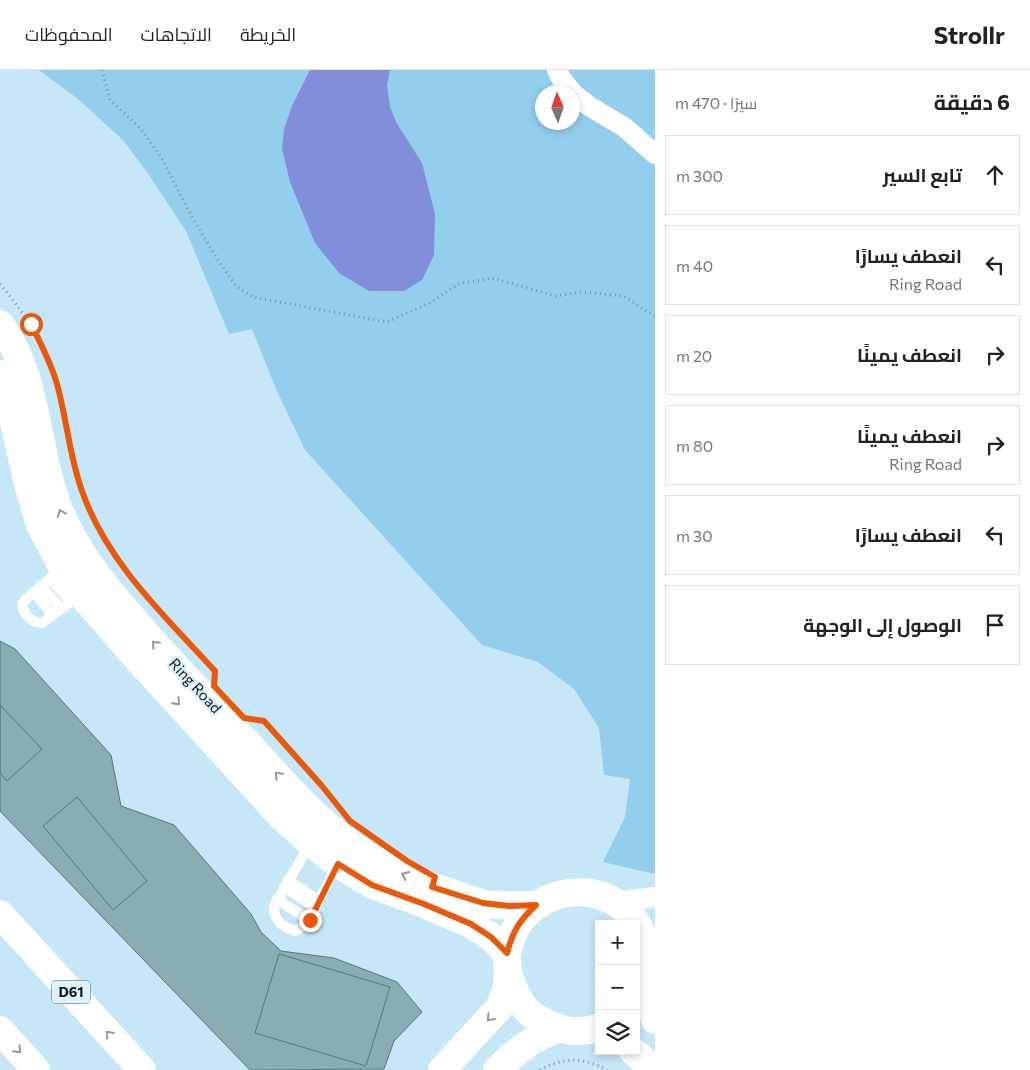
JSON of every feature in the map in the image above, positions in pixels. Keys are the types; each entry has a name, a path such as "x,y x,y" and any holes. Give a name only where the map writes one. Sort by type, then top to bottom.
{"street":[{"path":"558,70 566,85"},
{"path":"580,100 624,127 655,154"},
{"name":"Ring Road","path":"0,324 24,370 35,410 48,478 60,512 77,547 99,579 146,634 310,810 343,838 378,862 432,887 483,903 509,906 536,905"},
{"name":"Ring Road","path":"0,374 11,437 28,484 66,605 134,655 268,801 311,843 338,864 372,885 471,924 491,937 508,964"},
{"path":"442,1070 499,1008 507,987 512,935 522,918 536,905 554,895 575,891 596,894 615,902 631,915 642,933 648,952 646,978 655,1020"},
{"path":"615,902 655,897"},
{"name":"D61","path":"0,914 142,1070"},
{"path":"508,964 515,995 533,1016 557,1029 573,1032 595,1031"},
{"path":"497,1070 523,1045 557,1029"},
{"path":"0,1030 36,1070"},
{"path":"638,1055 650,1070"}],"lane":[{"path":"38,588 66,605 42,623 34,622 26,613 22,604 24,600 38,588 57,573"},
{"path":"311,843 274,906 274,914 278,922 284,927 295,931 302,928 310,920 338,864"},
{"path":"286,884 318,905"},
{"path":"278,899 310,920"}],"path":[{"path":"102,70 110,100 140,128 161,157 192,217 221,265 237,287 253,297 387,322 430,302 458,284 492,278 556,296 581,292 624,296 655,317"},
{"path":"0,284 31,324 51,365 62,404 69,447 82,493 104,538 132,579 215,671 214,678"},
{"path":"251,719 264,721 339,807"},
{"path":"540,1070 551,1064 576,1059 598,1065 607,1070"}],"shaded area":[{"path":"39,70 655,70 655,874 603,862 625,817 630,779 604,775 599,728 574,689 538,662 482,645 305,450 276,389 252,329 229,334 186,231 123,140 78,99"}],"water":[{"path":"310,70 390,70 387,85 390,107 396,122 422,163 435,214 434,255 422,280 404,291 369,291 339,273 315,243 290,182 282,149 284,129 292,106"}],"building":[{"path":"0,641 15,649 111,755 121,806 174,825 251,914 261,932 281,951 334,958 397,982 422,1012 394,1041 384,1069 250,1070 0,811"},
{"path":"0,705 42,749 7,781 0,773"},
{"path":"77,797 147,881 113,910 43,826"},
{"path":"279,954 390,987 366,1066 255,1033"}],"route":[{"path":"31,324 51,365 62,404 75,470 92,516 117,559 132,579 215,671 214,686 244,718 264,721 322,786 350,821 407,861 435,877 432,887 483,903 509,906 536,905 522,918 512,935 507,953 491,937 471,924 372,885 338,864 310,920"}]}
